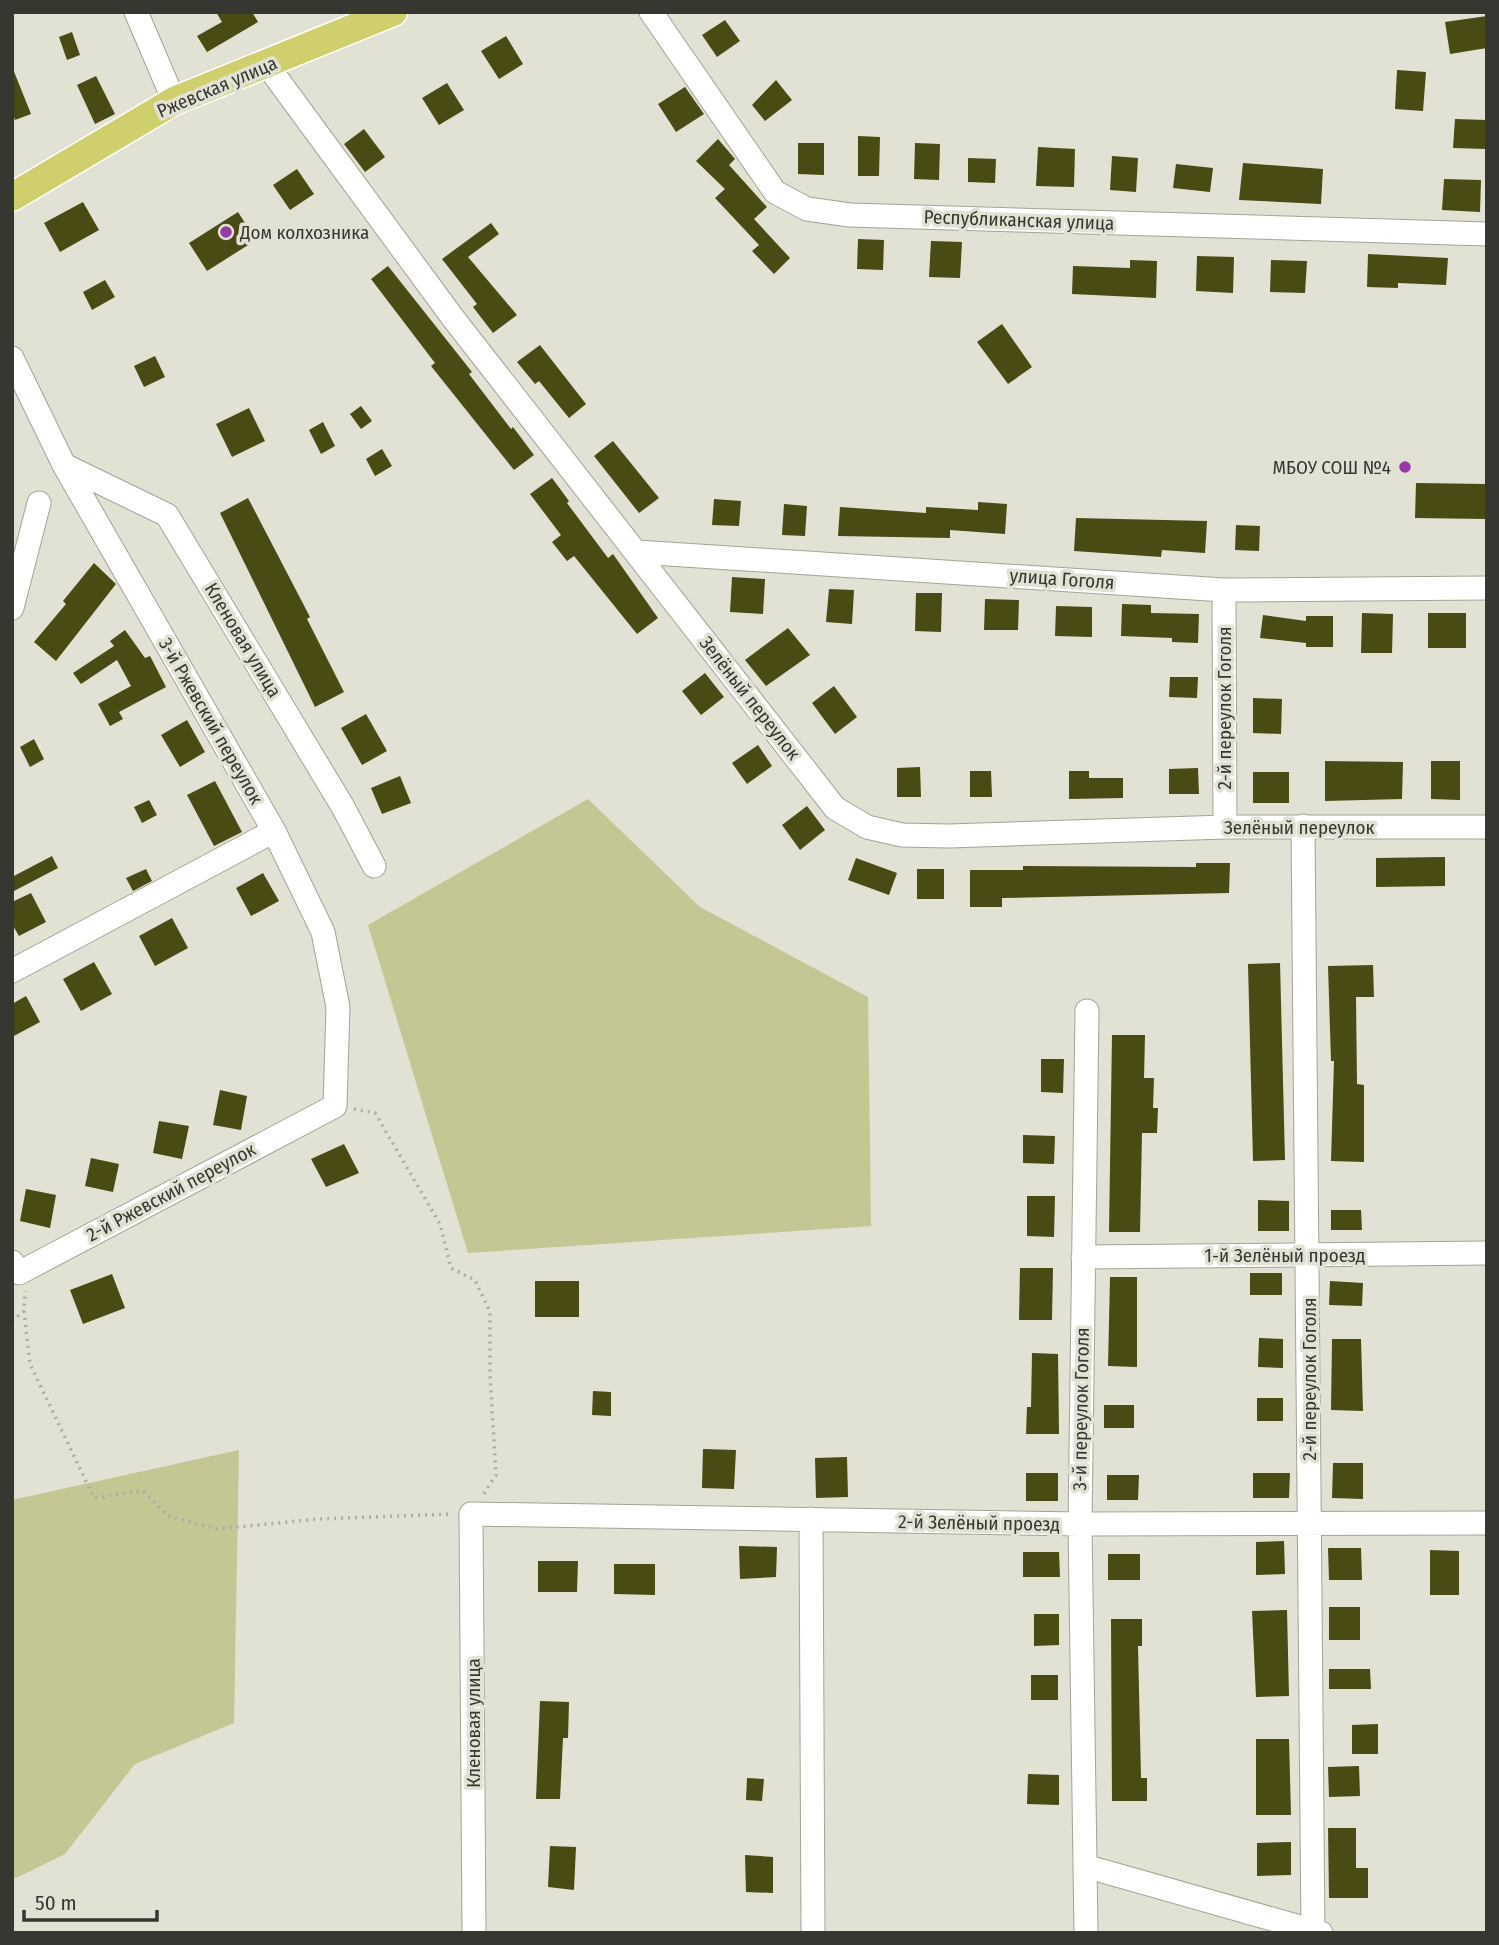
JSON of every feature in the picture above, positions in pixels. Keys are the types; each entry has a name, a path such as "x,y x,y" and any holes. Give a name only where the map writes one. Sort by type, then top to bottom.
{"main road":[{"name":"Ржевская улица","path":"12,197 174,101 394,12"}],"street":[{"name":"Республиканская улица","path":"651,12 775,192 807,209 864,215 1487,234"},
{"path":"139,14 174,101"},
{"name":"Зелёный переулок","path":"267,65 453,318 835,808 867,827 902,835 949,836 1225,827 1487,827"},
{"name":"3-й Ржевский переулок","path":"12,358 64,465 274,831 323,932 338,1007 335,1105"},
{"name":"Кленовая улица","path":"64,465 167,515 343,807 374,866"},
{"path":"12,608 39,503"},
{"name":"улица Гоголя","path":"637,552 1224,590 1487,588"},
{"name":"2-й переулок Гоголя","path":"1224,590 1225,827"},
{"name":"2-й переулок Гоголя","path":"1303,826 1310,1255 1308,1523 1316,1932"},
{"path":"12,971 274,831"},
{"name":"3-й переулок Гоголя","path":"1086,1933 1080,1524 1087,1011"},
{"name":"2-й Ржевский переулок","path":"15,1267 335,1105"},
{"name":"1-й Зелёный проезд","path":"1083,1257 1487,1254"},
{"name":"Кленовая улица","path":"471,1514 474,1933"},
{"name":"2-й Зелёный проезд","path":"471,1514 1080,1524 1487,1523"},
{"path":"811,1520 813,1933"},
{"path":"1085,1866 1316,1932"}],"path":[{"path":"15,1267 25,1291 24,1311 30,1364 94,1498 143,1491 167,1516 217,1529 318,1519 471,1514 496,1475 490,1374 490,1312 475,1280 451,1268 440,1224 375,1114 335,1105"},
{"path":"12,1321 24,1311"}],"green space":[{"path":"588,799 700,907 868,997 871,1226 468,1253 368,925"},
{"path":"239,1450 234,1723 135,1764 65,1854 12,1880 12,1500"}],"building":[{"path":"216,12 252,12 258,22 207,52 197,36 222,22"},
{"path":"1487,16 1487,48 1450,54 1445,22"},
{"path":"725,20 740,41 717,57 702,35"},
{"path":"72,32 80,55 67,60 59,37"},
{"path":"506,36 523,64 499,79 481,51"},
{"path":"13,69 31,114 15,120 12,113"},
{"path":"1397,70 1426,72 1423,111 1395,109"},
{"path":"96,76 115,114 95,124 77,85"},
{"path":"776,80 792,100 765,121 752,105"},
{"path":"447,83 464,110 439,125 422,98"},
{"path":"685,87 704,114 676,132 658,104"},
{"path":"1455,119 1487,120 1487,149 1453,148"},
{"path":"364,129 385,157 365,172 344,144"},
{"path":"858,136 880,137 879,176 858,176"},
{"path":"718,139 735,159 729,165 767,207 754,219 790,258 774,274 752,251 759,245 715,198 725,189 696,161"},
{"path":"798,143 824,143 824,175 798,174"},
{"path":"915,143 940,144 939,180 914,179"},
{"path":"1038,147 1075,149 1074,187 1036,186"},
{"path":"1112,156 1138,158 1136,192 1110,190"},
{"path":"968,158 996,159 995,183 968,182"},
{"path":"1243,163 1323,169 1321,204 1239,200"},
{"path":"1176,164 1213,168 1210,192 1173,188"},
{"path":"297,169 314,194 290,210 273,185"},
{"path":"1444,179 1481,180 1480,212 1442,210"},
{"path":"83,202 99,230 60,252 44,223"},
{"path":"238,212 256,240 207,271 189,243"},
{"path":"491,223 499,234 468,257 517,315 493,333 473,307 477,304 442,259"},
{"path":"858,239 884,240 883,270 857,269"},
{"path":"931,241 962,242 960,278 929,277"},
{"path":"1368,254 1448,258 1446,285 1398,283 1398,288 1367,287"},
{"path":"1197,256 1234,257 1233,293 1196,291"},
{"path":"1130,260 1157,261 1156,298 1072,294 1073,266 1130,268"},
{"path":"1271,260 1307,261 1305,293 1270,292"},
{"path":"388,266 472,372 469,374 511,429 513,427 534,455 514,470 431,366 435,363 371,279"},
{"path":"105,280 115,297 92,310 83,292"},
{"path":"1002,324 1032,367 1008,384 977,342"},
{"path":"540,345 586,404 569,418 539,381 535,384 517,362"},
{"path":"155,356 165,377 144,387 134,366"},
{"path":"361,406 372,421 361,429 350,414"},
{"path":"249,408 265,441 232,457 216,424"},
{"path":"323,422 335,446 321,454 309,430"},
{"path":"613,441 659,498 639,513 594,456"},
{"path":"382,449 392,466 375,476 366,459"},
{"path":"552,478 608,558 613,554 658,618 637,634 574,556 567,561 552,542 561,535 530,494"},
{"path":"1416,483 1487,484 1487,519 1415,518"},
{"path":"248,498 310,617 307,619 344,692 315,707 220,513"},
{"path":"714,499 741,501 739,526 712,525"},
{"path":"978,502 1007,504 1005,534 950,530 950,538 838,536 840,507 926,513 926,507 978,510"},
{"path":"784,504 807,506 805,536 782,535"},
{"path":"1076,518 1207,521 1205,553 1162,550 1161,557 1074,551"},
{"path":"1236,525 1260,526 1259,551 1235,550"},
{"path":"94,563 116,584 56,661 34,642 66,604 63,601"},
{"path":"732,577 765,579 763,614 730,612"},
{"path":"829,589 854,590 852,624 826,622"},
{"path":"916,593 942,593 941,632 915,631"},
{"path":"985,599 1019,600 1018,630 984,630"},
{"path":"1122,604 1151,605 1151,613 1199,614 1198,643 1172,642 1172,638 1121,636"},
{"path":"1056,606 1092,607 1092,637 1055,636"},
{"path":"1362,613 1393,614 1392,653 1361,653"},
{"path":"1428,613 1466,613 1466,648 1428,648"},
{"path":"1263,615 1306,621 1306,616 1333,616 1333,647 1306,647 1306,643 1260,638"},
{"path":"788,628 810,655 766,686 745,660"},
{"path":"125,630 145,658 150,656 166,687 119,712 123,719 110,726 98,704 131,686 117,660 81,684 73,673 114,646 110,641"},
{"path":"705,673 724,697 701,715 682,691"},
{"path":"1170,677 1198,677 1197,698 1169,697"},
{"path":"834,686 857,717 835,734 812,703"},
{"path":"1253,698 1282,699 1281,734 1253,733"},
{"path":"366,714 387,751 362,765 341,728"},
{"path":"187,720 205,752 180,767 161,735"},
{"path":"34,739 44,759 30,767 20,747"},
{"path":"758,745 772,766 747,784 732,763"},
{"path":"1325,761 1403,762 1402,799 1325,801"},
{"path":"1431,761 1460,761 1460,800 1431,799"},
{"path":"920,767 921,797 897,797 897,768"},
{"path":"1198,768 1199,794 1169,794 1169,769"},
{"path":"970,771 991,771 992,797 970,797"},
{"path":"1069,771 1089,771 1089,778 1123,778 1123,798 1069,799"},
{"path":"1253,772 1289,772 1289,803 1253,803"},
{"path":"400,776 411,803 382,814 371,788"},
{"path":"215,781 242,832 214,846 187,795"},
{"path":"149,800 157,815 142,823 134,807"},
{"path":"807,806 825,830 800,850 782,825"},
{"path":"52,856 58,868 14,891 12,877"},
{"path":"1445,857 1445,886 1376,887 1376,858"},
{"path":"856,858 897,873 889,895 848,880"},
{"path":"1196,863 1230,863 1229,893 1002,898 1002,907 970,907 970,870 1023,870 1023,866 1196,867"},
{"path":"146,869 152,881 133,891 126,878"},
{"path":"917,869 944,869 944,899 917,899"},
{"path":"263,873 279,901 251,916 236,888"},
{"path":"31,893 46,922 19,936 12,924 12,902"},
{"path":"172,918 188,948 155,966 139,936"},
{"path":"94,962 112,994 81,1011 63,979"},
{"path":"1280,963 1285,1160 1253,1161 1248,964"},
{"path":"1373,965 1374,997 1356,997 1357,1084 1364,1085 1364,1162 1331,1161 1334,1061 1331,1061 1328,966"},
{"path":"26,996 40,1022 12,1037 12,1004"},
{"path":"1112,1035 1145,1035 1144,1078 1154,1078 1153,1108 1158,1108 1157,1133 1142,1133 1140,1232 1109,1232"},
{"path":"1041,1059 1064,1059 1063,1093 1041,1092"},
{"path":"220,1090 247,1096 241,1130 213,1125"},
{"path":"159,1121 189,1126 182,1159 153,1153"},
{"path":"1023,1135 1055,1136 1054,1164 1023,1163"},
{"path":"344,1144 359,1173 326,1187 311,1159"},
{"path":"91,1158 119,1164 113,1192 85,1186"},
{"path":"26,1189 56,1195 50,1228 20,1221"},
{"path":"1027,1196 1055,1196 1054,1237 1027,1236"},
{"path":"1258,1200 1289,1201 1289,1231 1258,1231"},
{"path":"1331,1210 1361,1210 1362,1230 1331,1230"},
{"path":"1020,1268 1053,1268 1052,1320 1019,1320"},
{"path":"1250,1273 1282,1273 1282,1295 1250,1295"},
{"path":"112,1274 125,1308 83,1324 70,1290"},
{"path":"1110,1277 1137,1277 1137,1367 1108,1366"},
{"path":"535,1281 579,1281 579,1317 535,1317"},
{"path":"1330,1281 1363,1283 1362,1306 1329,1305"},
{"path":"1259,1338 1283,1339 1283,1368 1258,1367"},
{"path":"1332,1339 1361,1339 1363,1411 1331,1410"},
{"path":"1032,1353 1058,1354 1059,1434 1026,1434 1027,1407 1031,1407"},
{"path":"593,1391 611,1392 611,1416 592,1415"},
{"path":"1257,1398 1283,1398 1283,1421 1257,1421"},
{"path":"1104,1405 1134,1405 1134,1428 1104,1428"},
{"path":"703,1449 736,1450 734,1489 702,1488"},
{"path":"847,1457 848,1497 816,1498 815,1458"},
{"path":"1333,1463 1363,1463 1363,1499 1332,1498"},
{"path":"1026,1473 1058,1473 1058,1501 1026,1501"},
{"path":"1253,1473 1290,1473 1289,1498 1253,1498"},
{"path":"1107,1475 1139,1475 1138,1500 1107,1500"},
{"path":"1284,1541 1285,1574 1256,1575 1256,1542"},
{"path":"739,1546 777,1547 776,1577 740,1579"},
{"path":"1328,1548 1361,1548 1362,1580 1329,1580"},
{"path":"1430,1550 1459,1551 1459,1595 1430,1595"},
{"path":"1023,1552 1059,1552 1060,1577 1023,1577"},
{"path":"1108,1554 1140,1554 1140,1580 1108,1580"},
{"path":"538,1561 578,1561 577,1592 538,1592"},
{"path":"614,1564 655,1564 655,1595 614,1594"},
{"path":"1329,1607 1360,1607 1360,1640 1329,1640"},
{"path":"1287,1610 1289,1696 1256,1697 1252,1611"},
{"path":"1034,1614 1059,1614 1059,1645 1034,1646"},
{"path":"1111,1619 1142,1619 1142,1646 1138,1646 1141,1778 1147,1778 1147,1801 1112,1801"},
{"path":"1329,1669 1370,1669 1371,1689 1329,1689"},
{"path":"1031,1675 1058,1675 1058,1700 1031,1700"},
{"path":"540,1701 569,1702 568,1738 563,1738 560,1799 536,1799"},
{"path":"1378,1724 1378,1754 1352,1754 1352,1725"},
{"path":"1256,1739 1289,1739 1291,1815 1256,1815"},
{"path":"1359,1766 1360,1796 1329,1797 1328,1767"},
{"path":"1028,1774 1059,1775 1059,1805 1027,1804"},
{"path":"747,1778 764,1779 762,1801 746,1800"},
{"path":"1328,1828 1356,1828 1356,1868 1368,1868 1368,1898 1329,1898"},
{"path":"1291,1842 1291,1875 1257,1876 1257,1843"},
{"path":"550,1846 576,1847 574,1890 548,1887"},
{"path":"745,1855 773,1857 773,1893 746,1892"}],"place":[{"name":"Дом колхозника","path":"226,232"},
{"name":"МБОУ СОШ №4","path":"1405,467"}]}
